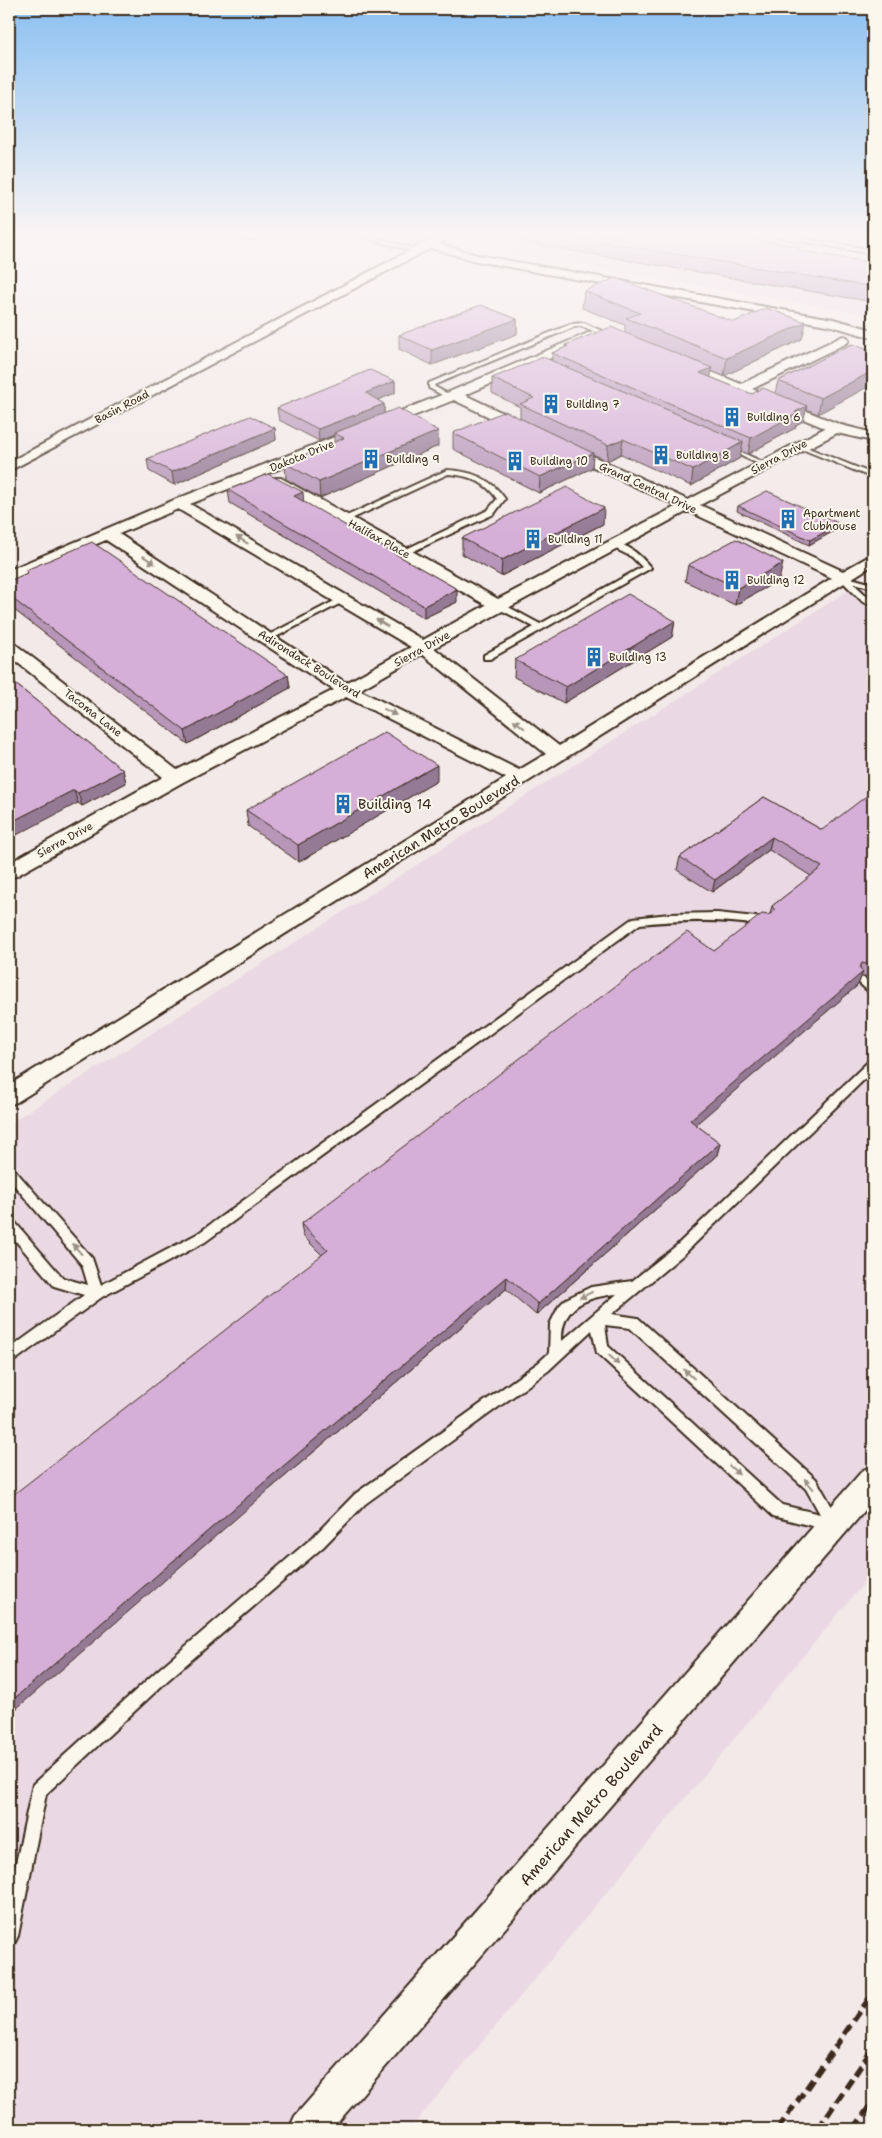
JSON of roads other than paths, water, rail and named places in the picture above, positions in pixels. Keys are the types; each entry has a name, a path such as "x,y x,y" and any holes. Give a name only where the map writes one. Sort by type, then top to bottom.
{"street":[{"name":"Basin Road","path":"9,467 260,335"},
{"name":"Dakota Drive","path":"9,576 179,503 534,364 595,335"},
{"path":"609,335 618,338"},
{"path":"742,390 843,340"},
{"path":"668,359 836,428 853,434 873,437"},
{"path":"452,396 535,434"},
{"name":"Sierra Drive","path":"9,871 176,778 424,648 498,605 836,428"},
{"name":"Grand Central Drive","path":"553,442 688,507 843,577"},
{"name":"Halifax Place","path":"260,472 498,605"},
{"path":"179,503 424,648 558,754"},
{"name":"Adirondack Boulevard","path":"108,534 346,690 520,778"},
{"name":"American Metro Boulevard","path":"9,1096 873,559"},
{"name":"Tacoma Lane","path":"9,648 176,778"},
{"name":"American Metro Boulevard","path":"308,2129 873,1480"}],"lane":[{"path":"452,396 432,388 431,384 549,335"},
{"path":"720,445 765,465"},
{"path":"799,446 873,476"},
{"path":"344,519 448,472 464,472 495,488 501,499 491,512 405,553"},
{"path":"487,657 647,568 635,555 615,545"},
{"path":"843,577 873,586"},
{"path":"843,577 866,600 873,603"},
{"path":"267,638 342,600"},
{"path":"498,605 540,627"},
{"path":"9,1358 97,1292 200,1238 637,921 680,916 741,918 764,922"},
{"path":"862,981 873,989"},
{"path":"9,1936 39,1790 164,1675 318,1542 360,1499 556,1355 597,1318 680,1250 873,1064"},
{"path":"9,1171 88,1262 97,1292"},
{"path":"9,1224 59,1282 97,1292"},
{"path":"556,1355 558,1319 570,1305 585,1294 603,1288 634,1287"},
{"path":"597,1318 602,1349 778,1511 834,1525"},
{"path":"597,1318 633,1322 811,1484 834,1525"}],"railway":[{"path":"778,2129 873,1993"},
{"path":"818,2129 873,2048"},
{"path":"854,2129 873,2101"}],"place":[{"name":"Building 7","path":"551,404"},
{"name":"Building 6","path":"732,417"},
{"name":"Building 8","path":"661,455"},
{"name":"Building 9","path":"371,459"},
{"name":"Building 10","path":"515,461"},
{"name":"Apartment Clubhouse","path":"788,519"},
{"name":"Building 11","path":"533,539"},
{"name":"Building 12","path":"732,580"},
{"name":"Building 13","path":"594,657"},
{"name":"Building 14","path":"343,804"}]}
